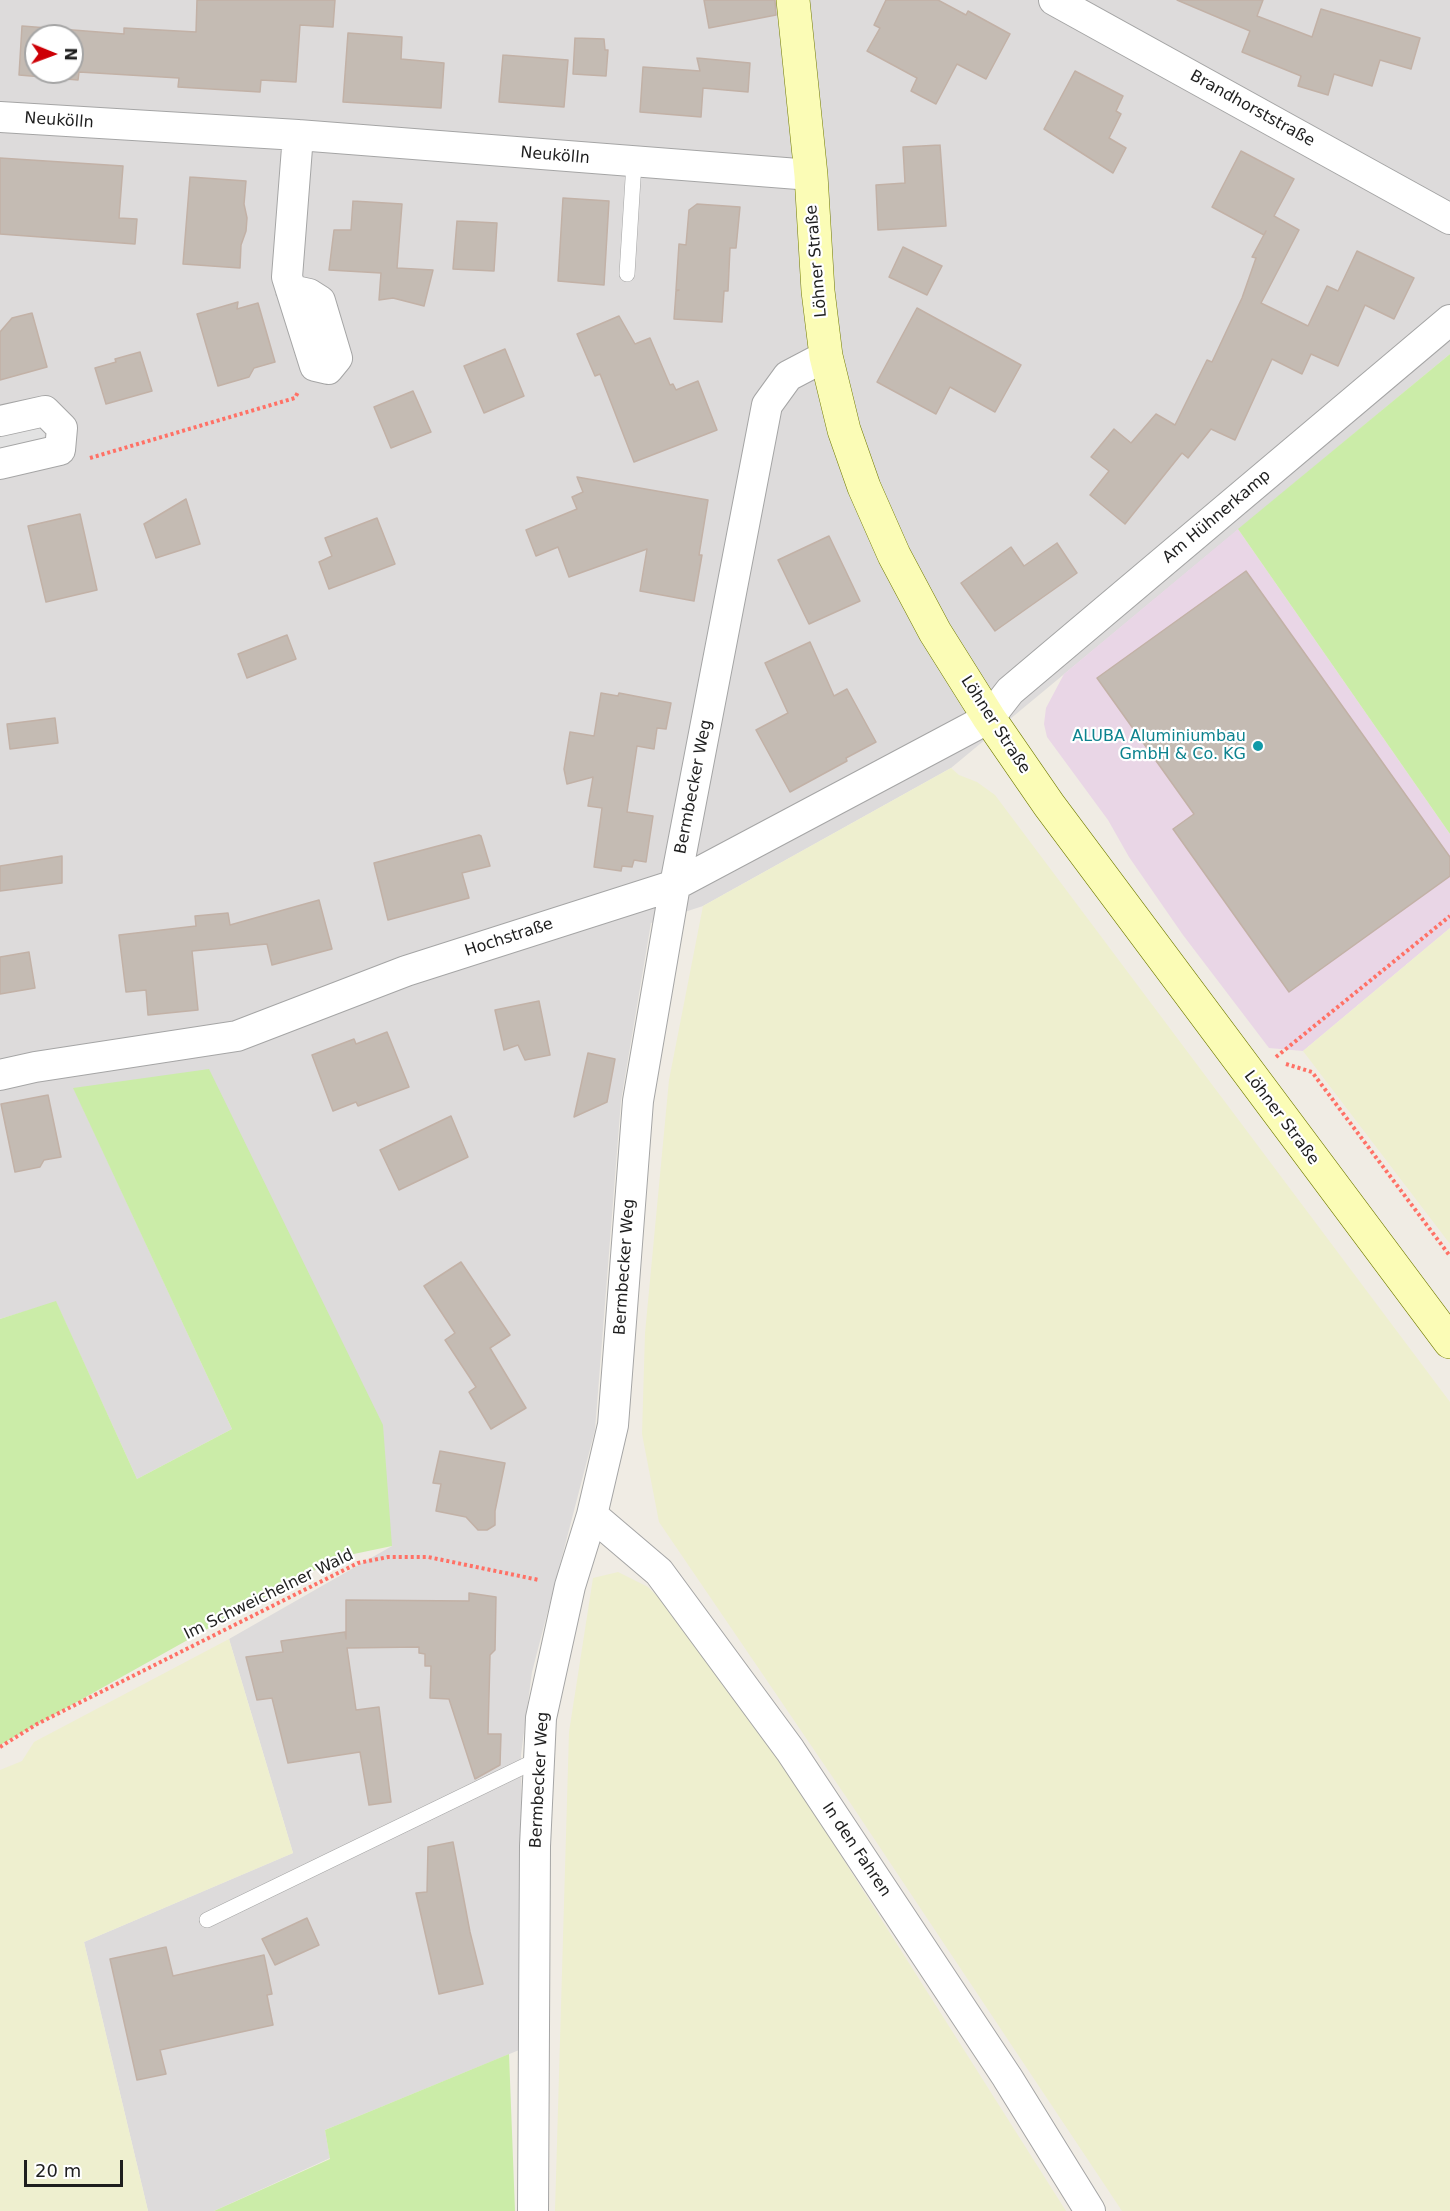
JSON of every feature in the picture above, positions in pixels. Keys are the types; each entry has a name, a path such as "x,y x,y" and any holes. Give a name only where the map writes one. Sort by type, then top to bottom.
{"main road":[{"name":"Löhner Straße","path":"793,0 811,175 818,291 826,356 844,430 864,487 894,555 935,632 989,718 1049,805 1450,1342"}],"street":[{"name":"Brandhorststraße","path":"1054,0 1450,219"},
{"name":"Neukölln","path":"0,117 298,135 811,175"},
{"path":"298,135 287,278 315,366"},
{"name":"Am Hühnerkamp","path":"989,718 1010,691 1450,320"},
{"name":"Bermbecker Weg","path":"533,2211 535,1846 541,1718 570,1586 592,1515 613,1425 638,1101 675,885 767,405 788,376 826,356"},
{"path":"0,421 45,411 62,428 60,450 0,464"},
{"name":"Hochstraße","path":"0,1075 35,1067 237,1036 406,971 675,885 989,718"},
{"name":"In den Fahren","path":"592,1515 659,1572 790,1750 1007,2077 1090,2211"}],"lane":[{"path":"627,274 634,163"},
{"path":"207,1920 539,1759"}],"path":[{"path":"60,450 85,459 295,398 315,366"},
{"path":"1450,916 1272,1060 1312,1072 1450,1256"},
{"name":"Im Schweichelner Wald","path":"0,1747 37,1724 358,1563 388,1557 428,1557 570,1586"}],"shaded area":[{"path":"0,0 1450,0 1450,354 951,768 703,906 651,923 621,1101 595,1430 532,1672 521,1755 524,2048 325,2130 330,2158 214,2211 148,2211 84,1942 293,1853 229,1639 392,1546 74,1089 232,1429 137,1479 56,1302 0,1319"},
{"path":"48,421 42,446 0,454 0,430"},
{"name":"ALUBA Aluminiumbau GmbH & Co. KG","path":"1238,529 1450,834 1450,928 1303,1051 1269,1048 1183,935 1129,857 1108,820 1047,737 1044,724 1046,708 1064,674"}],"green space":[{"path":"1450,354 1450,834 1238,529"},
{"path":"951,768 995,795 1450,1402 1450,2211 1122,2211 853,1807 659,1522 642,1434 645,1333 669,1080 703,906"},
{"path":"1450,928 1450,1244 1303,1051"},
{"path":"209,1069 383,1425 392,1546 349,1555 302,1576 0,1745 0,1319 56,1301 137,1479 232,1429 73,1088"},
{"path":"618,1572 648,1587 675,1614 750,1712 1066,2211 555,2211 569,1732 593,1578"},
{"path":"229,1639 293,1853 84,1942 148,2211 0,2211 0,1770 22,1761 34,1742"},
{"path":"509,2054 515,2211 214,2211 330,2159 325,2130"}],"building":[{"path":"197,0 335,0 333,27 300,25 296,82 261,80 260,92 178,87 179,78 84,72 84,31 124,34 124,28 196,32"},
{"path":"704,0 775,0 776,15 709,28"},
{"path":"886,0 938,0 966,15 968,11 1010,34 986,79 957,64 936,104 911,91 917,78 867,51 880,28 874,25"},
{"path":"1177,0 1263,0 1257,16 1312,37 1321,9 1420,38 1411,69 1380,60 1372,86 1334,74 1328,95 1298,86 1301,76 1242,52 1250,31"},
{"path":"22,26 24,26 24,75 19,75"},
{"path":"348,33 402,37 401,59 444,63 441,108 343,102"},
{"path":"575,38 604,39 605,50 608,50 606,76 573,74"},
{"path":"503,55 568,60 564,107 499,102"},
{"path":"697,58 750,63 748,92 703,88 701,117 640,112 643,67 700,71"},
{"path":"1075,71 1123,96 1116,111 1121,114 1109,138 1126,148 1113,173 1044,129"},
{"path":"940,145 946,226 878,230 876,185 905,183 903,147"},
{"path":"1241,151 1294,179 1274,216 1299,230 1261,303 1308,326 1327,286 1338,291 1357,251 1414,278 1394,319 1365,305 1338,366 1311,354 1302,374 1272,359 1235,440 1211,429 1188,458 1182,453 1125,524 1090,495 1109,471 1091,457 1114,429 1131,443 1156,414 1175,425 1207,360 1212,362 1242,298 1256,258 1252,257 1264,235 1212,207"},
{"path":"0,158 123,166 119,218 137,219 135,244 0,234"},
{"path":"190,177 246,181 244,204 247,218 246,231 241,245 240,268 183,264"},
{"path":"563,198 609,201 604,285 558,281"},
{"path":"353,201 402,204 397,268 433,270 424,306 393,298 379,300 381,273 329,270 334,230 351,230"},
{"path":"697,204 740,207 736,248 730,248 728,291 724,291 722,322 674,319 676,291 679,290 676,290 679,244 686,245 689,210"},
{"path":"457,221 497,223 494,271 453,269"},
{"path":"903,247 942,266 927,295 889,277"},
{"path":"238,302 237,309 258,303 275,362 254,368 249,377 218,386 197,314"},
{"path":"917,308 1021,365 995,412 950,387 936,414 877,382"},
{"path":"32,313 47,367 0,380 0,332 12,318"},
{"path":"619,316 635,344 650,338 670,385 673,384 676,390 698,381 717,430 634,462 600,374 595,376 577,334"},
{"path":"505,349 524,396 484,413 464,366"},
{"path":"140,352 152,391 106,404 95,368"},
{"path":"413,391 431,432 391,448 374,407"},
{"path":"577,477 708,500 694,601 640,591 647,549 569,577 558,547 536,556 526,530 577,509 572,497 583,492"},
{"path":"186,499 200,544 156,558 144,524"},
{"path":"80,514 97,590 46,602 28,526"},
{"path":"377,518 395,564 329,589 319,562 332,556 325,538"},
{"path":"829,536 860,601 809,624 778,560"},
{"path":"1057,543 1077,573 995,631 961,583 1011,547 1024,566"},
{"name":"ALUBA Aluminiumbau GmbH & Co. KG","path":"1246,571 1450,857 1450,876 1289,992 1173,829 1194,814 1097,678"},
{"path":"287,635 296,659 247,678 238,654"},
{"path":"810,642 834,696 847,689 876,742 846,758 847,761 790,792 756,730 788,713 765,663"},
{"path":"601,693 618,696 619,693 671,703 666,729 657,728 654,749 637,746 627,812 653,816 646,862 634,860 632,867 622,866 621,871 594,867 602,808 588,806 593,777 567,784 564,769 570,732 594,736"},
{"path":"55,718 58,743 10,749 7,724"},
{"path":"479,835 490,866 462,873 469,898 388,920 374,863"},
{"path":"62,856 62,883 0,891 0,866"},
{"path":"319,900 332,949 272,965 267,944 192,951 198,1010 148,1015 146,990 126,992 119,935 196,926 195,916 228,913 230,925"},
{"path":"29,952 35,988 0,994 0,957"},
{"path":"539,1001 550,1055 525,1060 518,1045 504,1050 495,1010"},
{"path":"387,1032 409,1087 358,1106 356,1102 333,1111 312,1055 354,1039 356,1044"},
{"path":"588,1053 615,1059 607,1102 574,1117"},
{"path":"48,1095 61,1157 44,1160 40,1167 15,1172 1,1104"},
{"path":"451,1116 468,1157 399,1190 380,1150"},
{"path":"461,1262 510,1335 490,1348 526,1408 491,1429 469,1392 476,1387 445,1340 455,1333 424,1286"},
{"path":"440,1451 505,1463 495,1511 495,1525 487,1530 478,1530 466,1517 436,1511 441,1484 433,1483"},
{"path":"469,1593 496,1597 495,1650 490,1655 488,1734 501,1734 500,1765 475,1779 449,1699 430,1698 431,1666 425,1666 425,1654 419,1653 419,1647 347,1648 356,1710 379,1707 391,1802 369,1805 360,1752 288,1763 272,1698 257,1700 246,1657 283,1652 281,1641 345,1632 346,1639 346,1600 469,1601"},
{"path":"453,1842 470,1932 483,1984 439,1994 416,1893 427,1892 428,1847"},
{"path":"307,1918 319,1945 275,1965 262,1939"},
{"path":"166,1947 173,1976 264,1955 272,1994 267,1995 273,2025 160,2050 166,2074 137,2080 110,1959"}],"place":[{"name":"ALUBA Aluminiumbau GmbH & Co. KG","path":"1258,746"}]}
